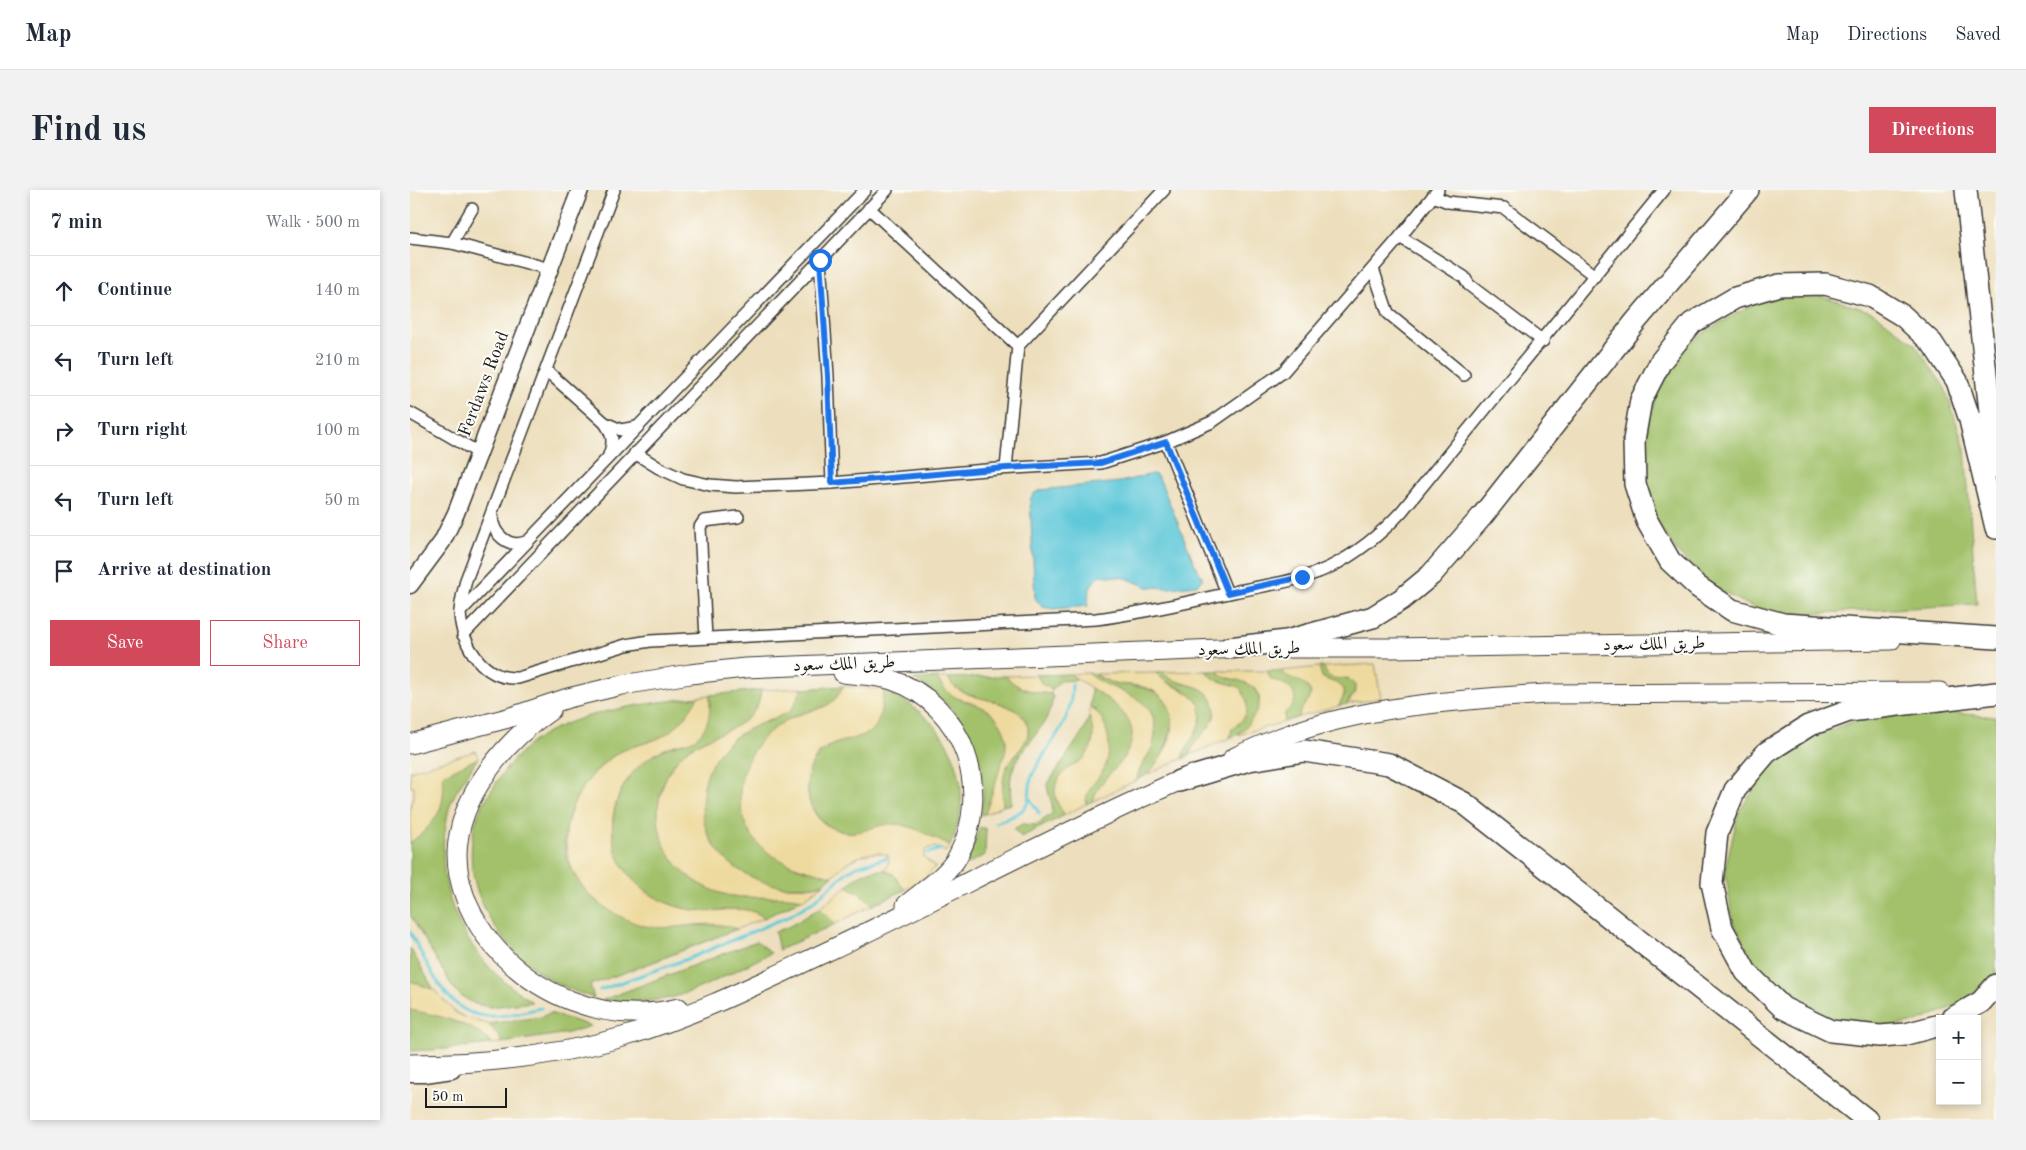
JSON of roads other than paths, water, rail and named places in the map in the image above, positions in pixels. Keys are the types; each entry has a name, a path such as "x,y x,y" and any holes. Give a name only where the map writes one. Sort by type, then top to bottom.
{"highway":[{"path":"1229,648 1286,641 1373,617 1402,599 1431,575 1483,515 1636,322 1748,190"},
{"path":"1966,190 1996,467"},
{"path":"1996,528 1970,420 1957,381 1932,343 1903,316 1870,296 1825,284 1816,284 1779,285 1735,298 1692,323 1661,361 1641,400 1634,440 1635,484 1647,521 1670,561 1698,588 1732,610 1783,624 1996,638"},
{"path":"1936,1026 1906,1034 1880,1036 1831,1031 1783,1008 1746,972 1722,928 1712,883 1717,832 1735,790 1767,752 1808,726 1848,711 1996,693"},
{"path":"1179,781 1249,760 1304,751 1389,764 1464,803 1867,1120"},
{"path":"1958,1015 1981,1002 1996,986"}],"main road":[{"name":"طريق الملك سعود","path":"508,718 568,698 622,685 690,674 745,668 1229,648 1390,648 1996,638"},
{"path":"794,666 891,679 909,687 938,709 961,741 968,757 972,775 970,818 965,839 957,856 946,872 882,925"},
{"path":"410,1064 537,1056 623,1037 676,1019 737,994 1179,781 1280,738 1335,721 1385,711 1486,698 1545,694 1996,693"},
{"path":"568,698 530,724 506,747 484,776 470,802 462,827 457,853 460,880 467,904 478,925 499,953 524,975 548,991 576,1004 607,1012 635,1014 665,1012 737,994"},
{"path":"410,744 508,718"},
{"path":"410,756 508,718"}],"street":[{"name":"Ferdaws Road","path":"410,585 442,542 456,513 580,190"},
{"path":"614,190 547,371 466,580 460,612 463,635 478,662 498,676 518,678 626,645 650,641 1096,620 1138,614 1302,577 1329,567 1352,555 1380,534 1402,512 1664,190"},
{"path":"460,612 865,190"},
{"path":"463,635 887,190"},
{"path":"1006,468 1018,346 1164,190"},
{"path":"635,453 659,468 684,479 710,485 736,487 832,483 1006,468 1101,463 1166,442 1212,422 1283,372 1373,269 1435,193 1448,202 1504,208 1595,276"},
{"path":"869,208 1018,346"},
{"path":"452,243 472,209"},
{"path":"1400,237 1464,278 1469,285 1543,341"},
{"path":"410,238 452,243 550,269"},
{"path":"820,260 828,376 832,483"},
{"path":"1373,269 1388,313 1464,375"},
{"path":"719,341 731,353"},
{"path":"547,371 605,423 613,440 608,458"},
{"path":"410,413 479,453"},
{"path":"605,423 621,430 637,427"},
{"path":"1166,442 1228,593"},
{"path":"492,514 493,527 501,537 516,544 529,540"},
{"path":"706,638 700,528 704,521 738,516"},
{"path":"410,1074 425,1074 537,1056"}],"water":[{"path":"1152,474 1156,475 1160,480 1196,567 1203,578 1197,585 1169,588 1147,587 1126,578 1100,575 1093,582 1090,589 1088,606 1053,609 1042,607 1035,598 1030,500 1033,494 1040,490 1120,482"}],"waterway":[{"path":"996,823 1017,814 1026,806 1029,799 1032,776 1064,723 1071,700 1072,685"},
{"path":"1029,797 1039,813"},
{"path":"928,853 940,849"},
{"path":"600,990 690,958 787,917 813,902 847,872 857,866 887,858"},
{"path":"410,932 437,982 456,1003 467,1011 479,1015 495,1016 541,1008"}]}
